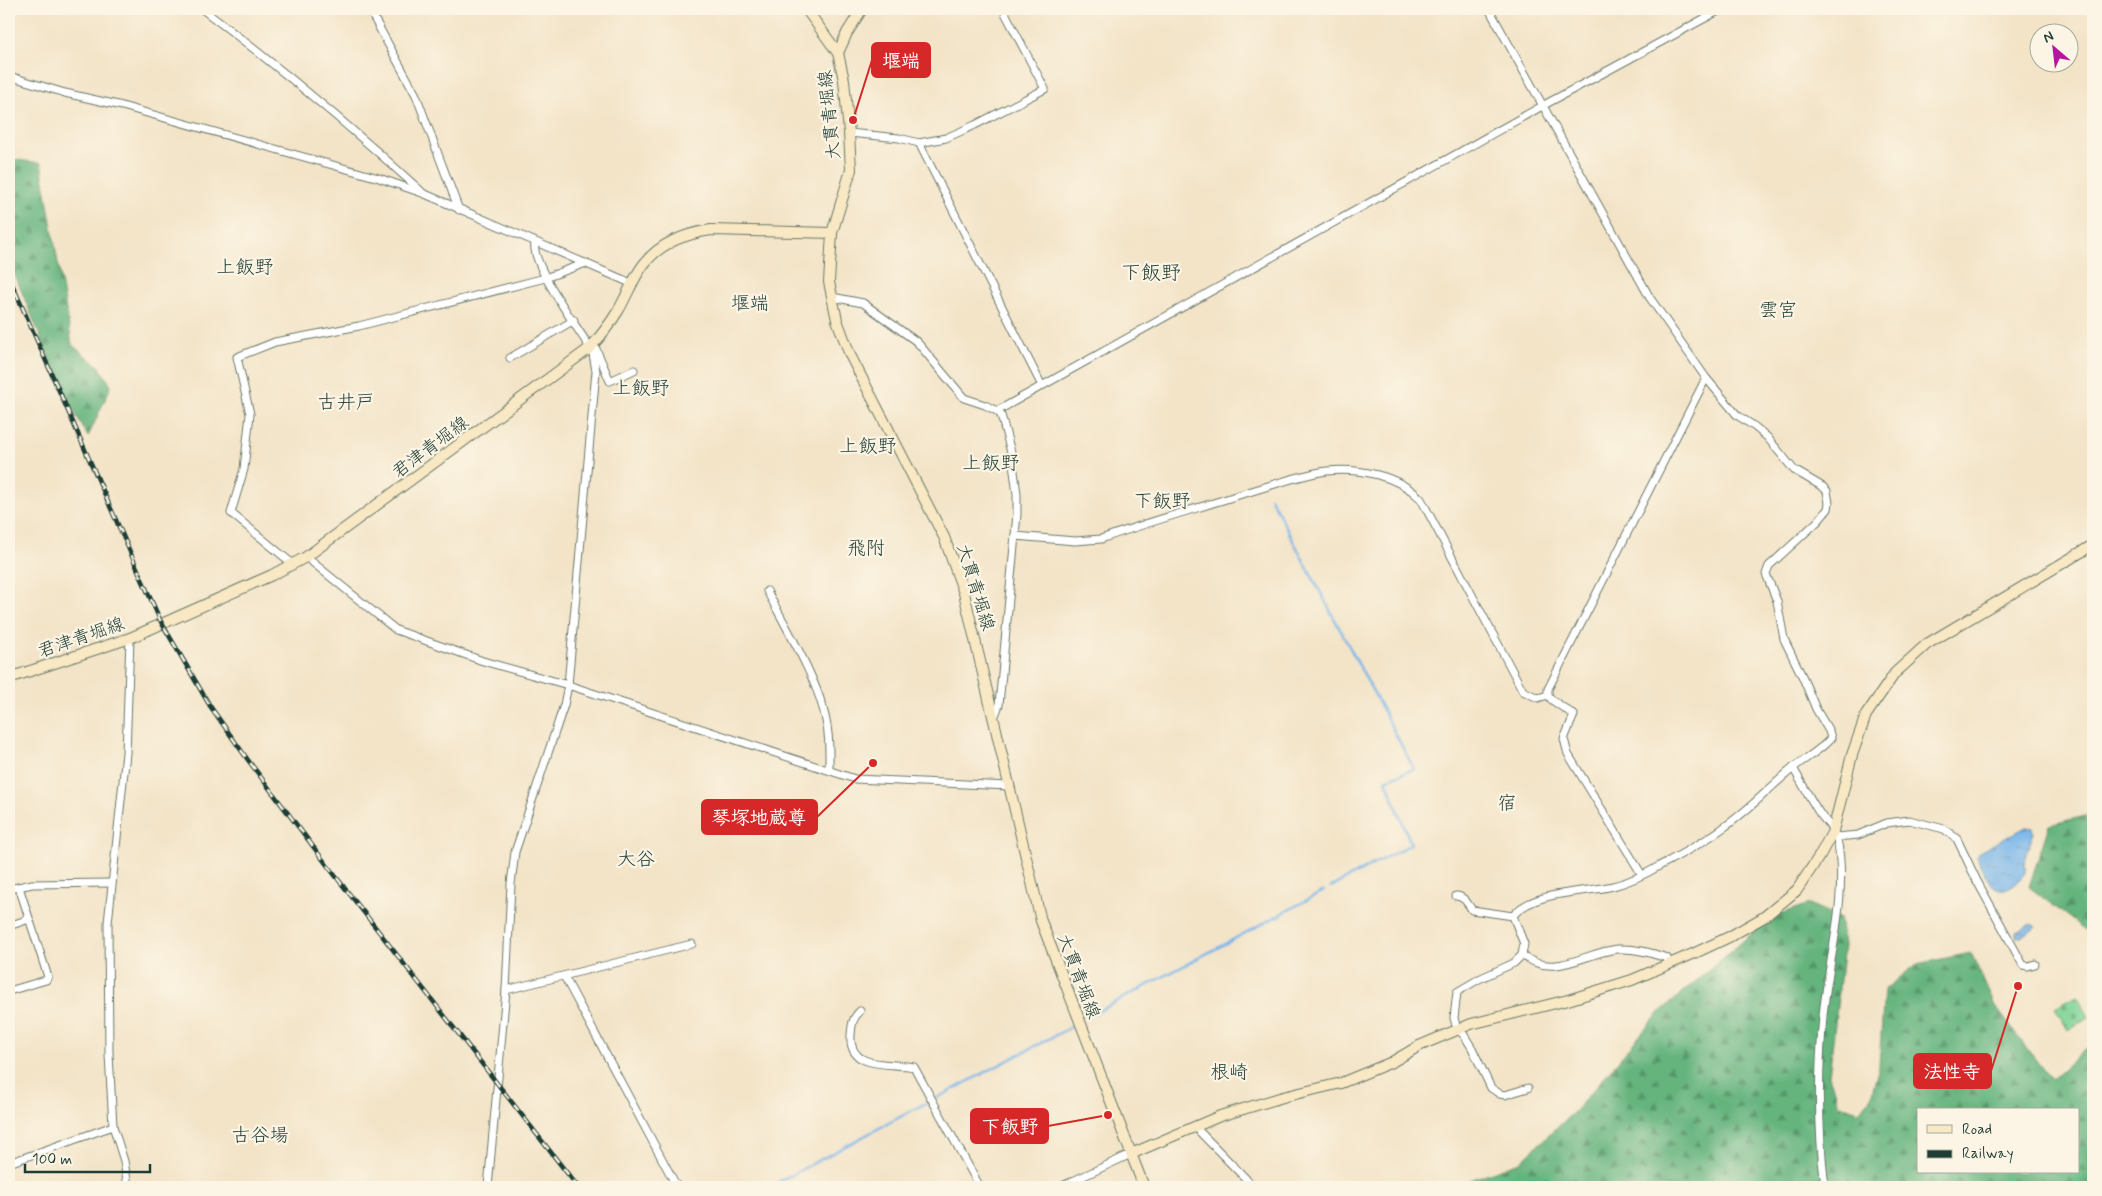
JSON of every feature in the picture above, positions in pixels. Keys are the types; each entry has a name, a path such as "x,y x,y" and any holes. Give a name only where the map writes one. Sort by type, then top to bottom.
{"main road":[{"name":"大貫青堀線","path":"806,9 838,53 844,80 850,170 832,233 829,282 837,320 850,355 954,560 964,593 1041,920 1049,945 1144,1187"},
{"path":"838,53 847,33 862,9"},
{"name":"君津青堀線","path":"9,678 130,638 294,565 592,346 618,311 641,268 652,255 673,241 695,232 711,230 832,233"},
{"path":"1131,1154 1220,1116 1254,1105 1341,1083 1392,1062 1419,1046 1457,1029 1497,1016 1568,1000 1632,980 1668,966 1729,937 1779,906 1797,890 1835,834 1859,733 1866,715 1895,673 1927,644 2093,545"}],"street":[{"path":"202,9 261,53 386,158 425,194"},
{"path":"369,9 416,95 459,210"},
{"path":"849,133 899,138 919,143 946,138 1045,89 1003,9"},
{"path":"1489,9 1650,298 1706,378 1737,415 1756,427 1767,437 1794,470 1823,487 1829,497 1828,509 1818,521 1769,566 1766,574 1776,601 1784,639 1831,738 1826,744 1793,768 1724,828 1684,853 1642,875 1612,886 1560,894 1538,900 1517,910 1513,916"},
{"path":"997,411 1544,105 1722,9"},
{"path":"9,76 65,93 122,106 202,130 338,165 425,194 633,284"},
{"path":"919,143 1042,386"},
{"path":"535,243 533,249 545,278 592,346 608,379 613,381 634,370"},
{"path":"294,565 231,513 244,469 250,414 237,357 275,342 359,326 545,278 586,263"},
{"path":"832,297 863,303 917,342 964,398 997,411 1006,428 1017,494 1015,536 999,704 994,719"},
{"path":"510,358 574,320"},
{"path":"488,1187 506,990 511,884 515,852 564,705 568,685 578,561 588,472 589,432 596,371 592,346"},
{"path":"1642,875 1568,754 1564,739 1574,715 1552,700 1548,695 1548,689 1706,378"},
{"path":"1015,536 1076,541 1102,539 1267,487 1326,471 1372,473 1412,490 1422,499 1523,691 1538,698 1548,695"},
{"path":"306,557 396,630 483,661 568,685 855,779 1009,786"},
{"path":"768,591 821,704 826,719 828,735 829,770"},
{"path":"128,1187 124,1161 113,1126 109,1054 108,923 126,753 130,638"},
{"path":"1793,768 1835,834 1840,886 1823,1016 1821,1143 1825,1187"},
{"path":"1835,834 1858,835 1887,822 1909,820 1944,829 1958,838 1977,881 2023,965 2035,964"},
{"path":"9,889 32,884 112,883"},
{"path":"9,991 46,980 48,977 19,887"},
{"path":"1456,896 1466,900 1472,910 1513,916"},
{"path":"1513,916 1524,944 1522,955 1514,963 1478,978 1457,992 1454,1018 1457,1029 1464,1035 1488,1084 1495,1092 1509,1095 1528,1088"},
{"path":"9,926 30,919"},
{"path":"506,990 692,944"},
{"path":"1522,955 1532,962 1551,966 1566,964 1616,949 1633,949 1667,958 1668,966"},
{"path":"564,976 677,1187"},
{"path":"860,1011 852,1019 850,1045 853,1053 868,1061 887,1065 914,1066 980,1187"},
{"path":"9,1163 113,1126"},
{"path":"1195,1127 1254,1187"},
{"path":"1060,1187 1131,1154"}],"green space":[{"path":"9,159 41,163 72,345 99,366 111,386 88,437 60,384 9,261"},
{"path":"2085,816 2093,817 2093,936 2029,887 2049,825"},
{"path":"1809,904 1840,918 1844,945 1829,1076 1839,1105 1859,1111 1871,1097 1879,1066 1884,990 1917,964 1971,953 1995,1006 2051,1080 2090,1045 2093,1027 2093,1187 1457,1187 1470,1180 1520,1162 1576,1110 1660,1012 1771,917"},
{"path":"2077,995 2089,1017 2068,1030 2055,1007"}],"water":[{"path":"2026,827 2032,828 2034,833 2026,853 2025,873 2009,888 1996,888 1990,883 1977,857 1981,851"},
{"path":"2032,924 2036,927 2034,929 2016,937 2016,932"}],"waterway":[{"path":"1270,497 1414,769 1386,780 1411,844 1331,887"},
{"path":"1086,1018 1324,891"},
{"path":"937,1098 1071,1027"},
{"path":"769,1187 928,1102"}],"railway":[{"path":"9,277 160,620 210,706 330,869 578,1187"}],"place":[{"name":"堰端","path":"853,120"},
{"name":"琴塚地蔵尊","path":"873,763"},
{"name":"法性寺","path":"2018,986"},
{"name":"下飯野","path":"1108,1115"}],"district":[{"name":"上飯野","path":"245,266"},
{"name":"下飯野","path":"1151,272"},
{"name":"堰端","path":"750,302"},
{"name":"雲宮","path":"1778,309"},
{"name":"上飯野","path":"641,387"},
{"name":"古井戸","path":"346,401"},
{"name":"上飯野","path":"868,445"},
{"name":"上飯野","path":"991,462"},
{"name":"下飯野","path":"1162,500"},
{"name":"飛附","path":"866,547"},
{"name":"宿","path":"1507,802"},
{"name":"大谷","path":"636,858"},
{"name":"根崎","path":"1229,1071"},
{"name":"古谷場","path":"260,1134"}]}
